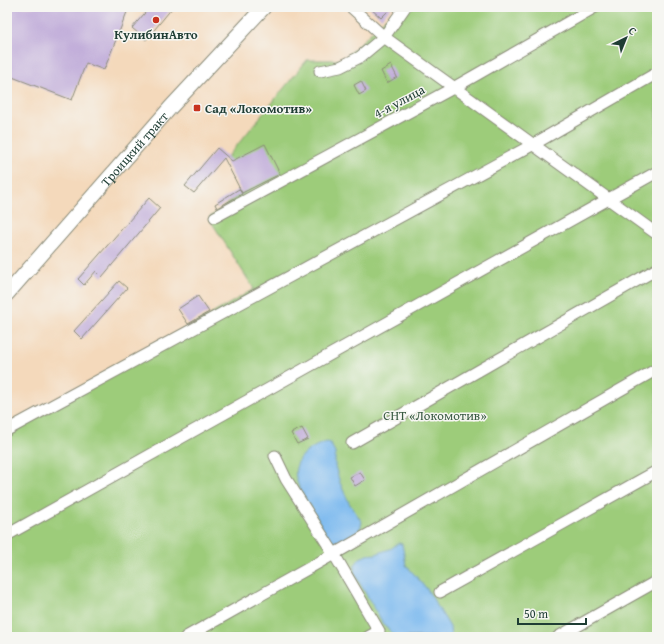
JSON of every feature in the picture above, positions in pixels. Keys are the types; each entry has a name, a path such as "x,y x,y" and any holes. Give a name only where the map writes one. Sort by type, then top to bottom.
{"main road":[{"name":"Троицкий тракт","path":"7,294 170,108 264,7"}],"street":[{"path":"351,7 384,37 657,234"},
{"path":"320,71 340,67 360,57 384,37 401,11 413,7"},
{"name":"4-я улица","path":"215,217 455,87 595,7"},
{"path":"7,430 534,144 657,73"},
{"path":"7,534 657,172"},
{"path":"352,443 657,269"},
{"path":"186,637 657,369"},
{"path":"275,456 286,479 334,554 379,631 368,637"},
{"path":"440,592 657,471"},
{"path":"558,637 657,581"}],"green space":[{"name":"СНТ «Локомотив»","path":"397,7 657,7 657,637 7,637 7,436 254,289 209,218 246,190 225,160 307,60 343,60"}],"water":[{"path":"327,442 330,443 335,452 335,466 340,483 349,503 362,522 356,533 339,544 331,539 325,532 301,492 296,478 297,465 304,454 309,450"},
{"path":"398,543 402,544 406,565 427,589 450,627 451,637 396,637 384,625 359,582 354,571 355,565 360,558 392,548"}],"building":[{"path":"7,7 129,7 104,70 86,63 72,100 7,75"},
{"path":"150,7 173,7 146,40 132,28"},
{"path":"369,7 392,7 381,18"},
{"path":"391,65 397,77 387,83 381,71"},
{"path":"361,81 366,91 359,95 354,85"},
{"path":"265,144 280,174 242,193 224,158 194,193 185,186 217,148 232,161"},
{"path":"239,189 242,194 217,208 215,204"},
{"path":"149,198 160,208 102,277 96,271 84,285 78,279"},
{"path":"119,281 127,288 82,339 74,331"},
{"path":"198,296 209,312 188,324 178,309"},
{"path":"302,428 308,439 297,444 291,433"},
{"path":"360,472 365,480 355,486 350,477"}],"place":[{"name":"КулибинАвто","path":"156,20"},
{"name":"Сад «Локомотив»","path":"197,108"}]}
